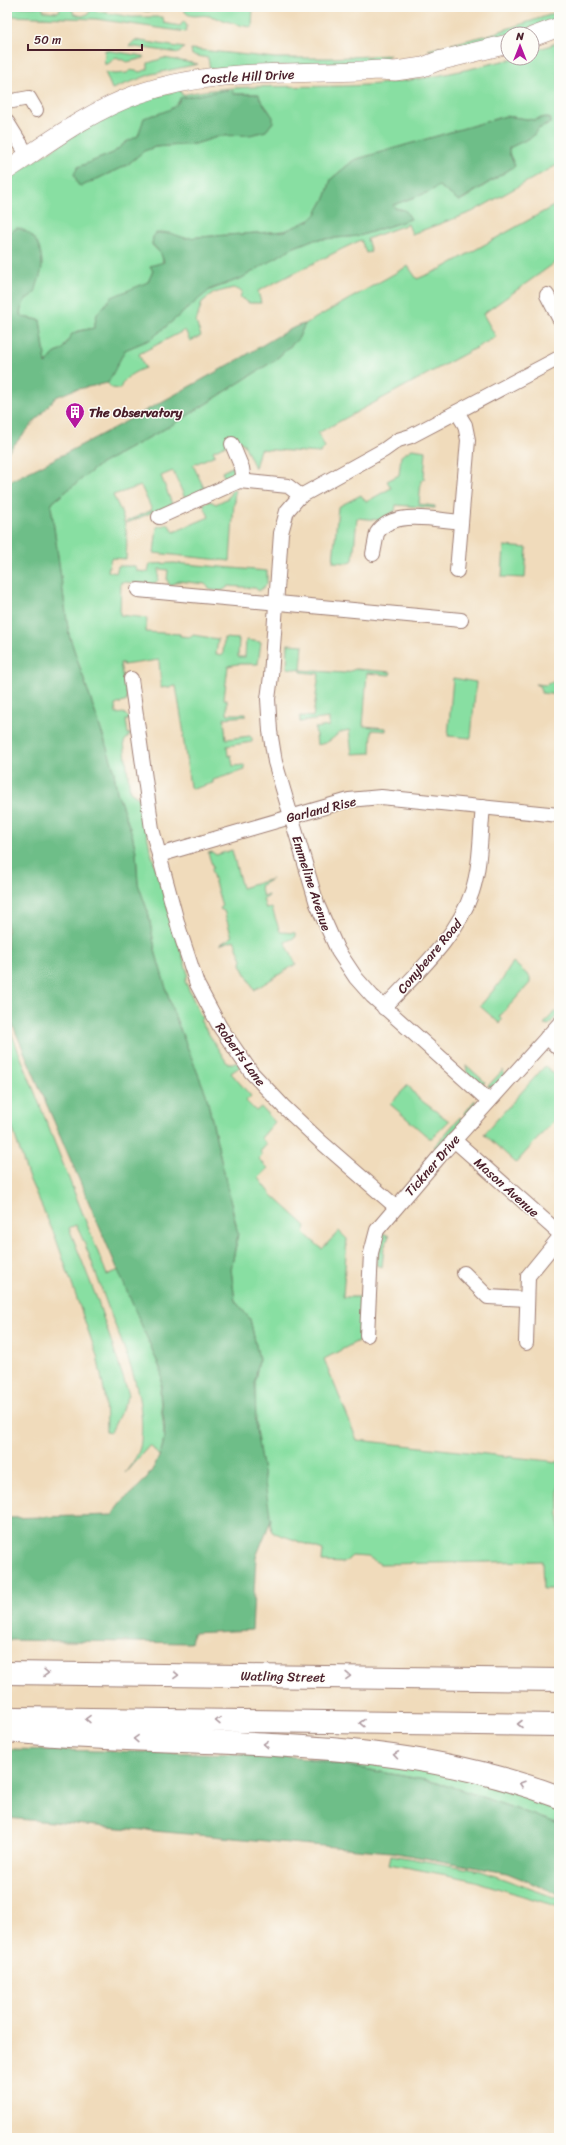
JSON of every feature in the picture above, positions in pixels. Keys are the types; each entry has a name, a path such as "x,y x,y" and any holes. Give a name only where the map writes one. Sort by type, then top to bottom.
{"highway":[{"name":"Watling Street","path":"7,1673 559,1680"},
{"path":"441,1678 559,1674"},
{"path":"7,1718 559,1725"},
{"path":"7,1731 88,1737 313,1747 373,1752 460,1767 507,1779 559,1797"}],"street":[{"path":"540,34 559,27"},
{"name":"Castle Hill Drive","path":"7,170 105,108 138,94 180,82 227,75 380,70 395,71 423,67 438,61 500,46"},
{"path":"7,102 29,98 36,110"},
{"path":"7,122 28,156"},
{"path":"547,295 559,318"},
{"name":"Emmeline Avenue","path":"489,1101 384,1008 356,978 331,938 320,912 273,752 268,699 271,685 283,520 289,507 301,496 383,451 398,440 410,436 559,358"},
{"path":"457,412 465,425 468,440 457,571"},
{"path":"232,444 242,468 244,481"},
{"path":"159,517 239,481 291,487 301,496"},
{"path":"374,554 377,533 393,520 403,518 461,522"},
{"path":"138,590 461,620"},
{"name":"Roberts Lane","path":"130,679 148,807 179,929 197,984 220,1027 251,1072 283,1106 396,1207"},
{"name":"Garland Rise","path":"159,855 349,800 381,797 559,815"},
{"name":"Conybeare Road","path":"384,1008 442,944 462,918 472,892 476,873 483,807"},
{"name":"Tickner Drive","path":"367,1335 371,1249 377,1230 454,1140 559,1024"},
{"path":"547,1037 559,1048"},
{"name":"Mason Avenue","path":"454,1140 559,1233"},
{"path":"526,1343 529,1275 559,1238"},
{"path":"464,1273 488,1297 527,1299"}],"green space":[{"path":"8,7 42,7 44,11 58,12 61,7 71,7 74,14 82,16 88,14 91,10 131,17 163,17 164,23 180,26 184,21 187,26 186,32 96,19 7,16"},
{"path":"132,7 173,7 164,10 152,11 135,9"},
{"path":"184,7 253,7 252,27 209,16 193,16 185,12"},
{"path":"559,12 559,18 536,26 516,26"},
{"path":"500,31 500,38 435,52 428,50"},
{"path":"135,40 184,48 179,53 129,46"},
{"path":"559,42 559,164 472,212 412,234 408,224 367,239 371,252 366,253 361,240 258,291 261,303 249,303 240,297 242,291 233,288 214,293 202,302 196,322 201,336 190,341 185,330 139,354 145,368 130,376 121,385 120,389 112,388 107,383 125,350 151,339 208,291 242,278 292,248 312,240 359,236 411,219 405,210 395,208 392,205 429,192 439,185 459,201 465,198 515,166 509,153 509,148 532,137 538,129 548,125 551,119 545,117 534,120 506,116 354,160 331,179 326,196 316,214 310,220 285,231 185,238 163,232 153,237 152,245 162,255 163,263 150,266 153,271 148,282 126,293 116,296 97,314 94,328 72,334 62,350 54,354 46,364 40,320 22,317 20,311 38,278 41,267 40,255 33,242 23,230 17,228 7,234 7,179 93,123 147,99 180,90 182,95 230,88 355,86 410,80 500,62 500,66 540,66 540,49","holes":["227,90 233,91 234,94 258,94 261,101 271,114 273,122 266,131 253,134 220,136 195,144 155,147 144,151 127,165 82,186 78,167 113,153 126,142 135,138 140,133 144,118 170,109 175,106 180,98"]},
{"path":"191,49 275,58 330,58 390,55 383,61 210,69 208,58 192,55"},
{"path":"105,50 143,56 144,58 127,62 116,57 108,64 104,64"},
{"path":"164,58 198,64 152,74 112,89 105,72 114,74 127,73 130,70 141,72 148,69 148,63"},
{"path":"226,90 233,91 234,94 259,94 260,99 273,117 273,122 266,131 250,135 220,136 195,144 155,147 144,151 127,165 82,186 78,185 74,174 78,167 113,153 126,142 138,136 144,118 170,109 175,106 180,98"},
{"path":"506,116 534,120 546,117 551,120 551,123 538,129 532,137 509,148 509,153 515,166 459,201 439,186 429,192 393,205 395,208 405,210 411,219 359,236 312,240 292,248 242,278 211,289 151,339 125,350 108,383 73,390 56,397 7,453 7,234 17,228 23,230 33,237 41,253 42,268 35,293 25,300 20,312 22,317 40,320 46,364 54,354 62,350 72,334 94,328 97,314 112,297 148,282 153,271 150,266 164,262 161,254 152,244 153,237 156,233 170,233 185,238 285,231 310,220 316,214 326,196 331,179 354,160"},
{"path":"559,203 559,260 483,314 496,337 318,433 325,447 320,453 260,449 255,468 244,444 236,440 213,451 215,455 193,465 204,488 225,479 222,472 234,466 234,471 229,478 185,498 173,471 161,476 172,504 127,523 127,521 152,510 141,486 113,495 124,521 127,542 126,559 111,558 108,571 116,573 118,566 135,566 137,571 148,572 150,564 174,563 267,571 267,584 259,591 255,588 229,586 222,591 211,590 205,584 179,581 170,586 167,580 168,570 159,569 158,580 154,584 121,582 120,615 147,618 146,632 180,634 180,636 191,637 193,635 218,639 216,654 223,655 224,638 239,639 238,657 245,657 246,640 261,642 258,664 237,664 228,666 224,699 227,700 227,714 246,714 246,716 224,718 226,739 250,736 252,738 252,742 227,746 228,756 231,755 233,766 244,765 245,770 213,780 213,783 193,789 190,787 183,736 184,734 176,686 161,688 159,660 123,665 123,663 120,663 123,680 125,680 127,701 115,705 116,714 124,713 129,718 129,720 126,720 128,734 131,734 124,742 130,792 140,799 150,849 188,974 185,981 202,1019 200,1020 227,1063 239,1063 241,1066 231,1073 251,1096 246,1101 256,1111 261,1107 275,1122 261,1138 267,1144 260,1152 262,1154 259,1159 268,1168 259,1178 272,1195 306,1226 304,1233 322,1249 339,1231 347,1239 343,1297 363,1297 362,1339 324,1359 357,1440 559,1462 559,1589 543,1589 542,1561 380,1564 368,1557 352,1556 344,1563 322,1562 323,1550 272,1532 256,1430 255,1380 259,1359 250,1319 235,1301 231,1269 237,1241 236,1224 206,1094 172,1009 156,954 148,912 138,884 136,852 132,834 117,792 113,766 69,635 51,506 53,502 99,465 179,421 275,360 298,339 305,324 408,266 417,279 441,269"},
{"path":"305,324 298,339 275,360 179,421 99,465 53,502 51,506 69,635 113,766 117,792 132,834 136,852 138,884 148,912 156,954 172,1009 206,1094 238,1234 231,1269 235,1301 250,1319 259,1359 255,1380 256,1430 271,1520 256,1557 252,1630 193,1633 191,1643 7,1640 7,1518 113,1515 121,1503 152,1470 159,1457 163,1444 165,1428 161,1397 162,1376 160,1368 7,1012 7,475 10,481 39,467 96,438 236,361 281,334"},
{"path":"412,449 426,451 424,479 421,481 419,504 435,506 435,508 396,505 395,511 379,520 357,518 353,560 348,563 333,562 338,507 361,495 366,502 391,488 387,481 399,475 401,456"},
{"path":"232,490 235,490 234,501 236,501 234,503 230,561 154,553 157,527 168,524 174,532 209,517 203,504 210,501 216,504 228,498"},
{"path":"504,546 527,548 525,578 502,577"},
{"path":"288,644 303,645 301,670 287,668"},
{"path":"356,669 391,672 390,675 367,673 363,726 386,728 386,731 372,730 371,753 352,754 349,730 340,733 328,742 317,745 315,728 329,726 329,718 300,722 300,716 313,717 319,674 301,672 301,670 344,673"},
{"path":"453,678 476,682 471,738 448,736"},
{"path":"551,682 559,683 559,695 541,693 541,687 535,684 546,685"},
{"path":"232,850 242,888 272,879 260,886 263,896 268,895 268,897 263,899 266,909 272,908 280,932 295,933 296,937 285,942 296,964 254,990 241,964 242,959 234,940 219,945 232,937 224,911 220,909 222,906 208,853 212,852 216,855"},
{"path":"513,962 530,977 530,983 499,1017 502,1020 499,1023 480,1006 502,980"},
{"path":"555,1011 558,1014 549,1025 544,1024"},
{"path":"7,1022 107,1275 119,1270 163,1376 160,1399 164,1432 162,1448 159,1456 150,1445 125,1473 137,1454 141,1441 142,1423 137,1389 127,1356 89,1255 76,1225 69,1228 97,1299 129,1395 111,1432 106,1431 105,1395 97,1356 55,1236 28,1176 7,1111"},
{"path":"466,1065 485,1082 482,1086 467,1073"},
{"path":"545,1066 559,1078 559,1115 516,1163 484,1134"},
{"path":"503,1070 504,1076 494,1086 487,1087"},
{"path":"408,1085 418,1098 449,1121 432,1138 429,1138 390,1104"},
{"path":"475,1100 475,1108 467,1117 464,1114"},
{"path":"460,1117 464,1120 437,1150 434,1147"},
{"path":"383,1233 389,1236 384,1248 382,1267 376,1265"},
{"path":"7,1749 243,1754 297,1757 425,1780 459,1789 559,1824 559,1894 507,1873 391,1852 7,1818"},
{"path":"297,1757 428,1767 559,1804 559,1824 459,1789 425,1780"},
{"path":"391,1855 481,1871 559,1899 559,1907 468,1879 389,1864"}],"place":[{"name":"The Observatory","path":"75,429"}]}
